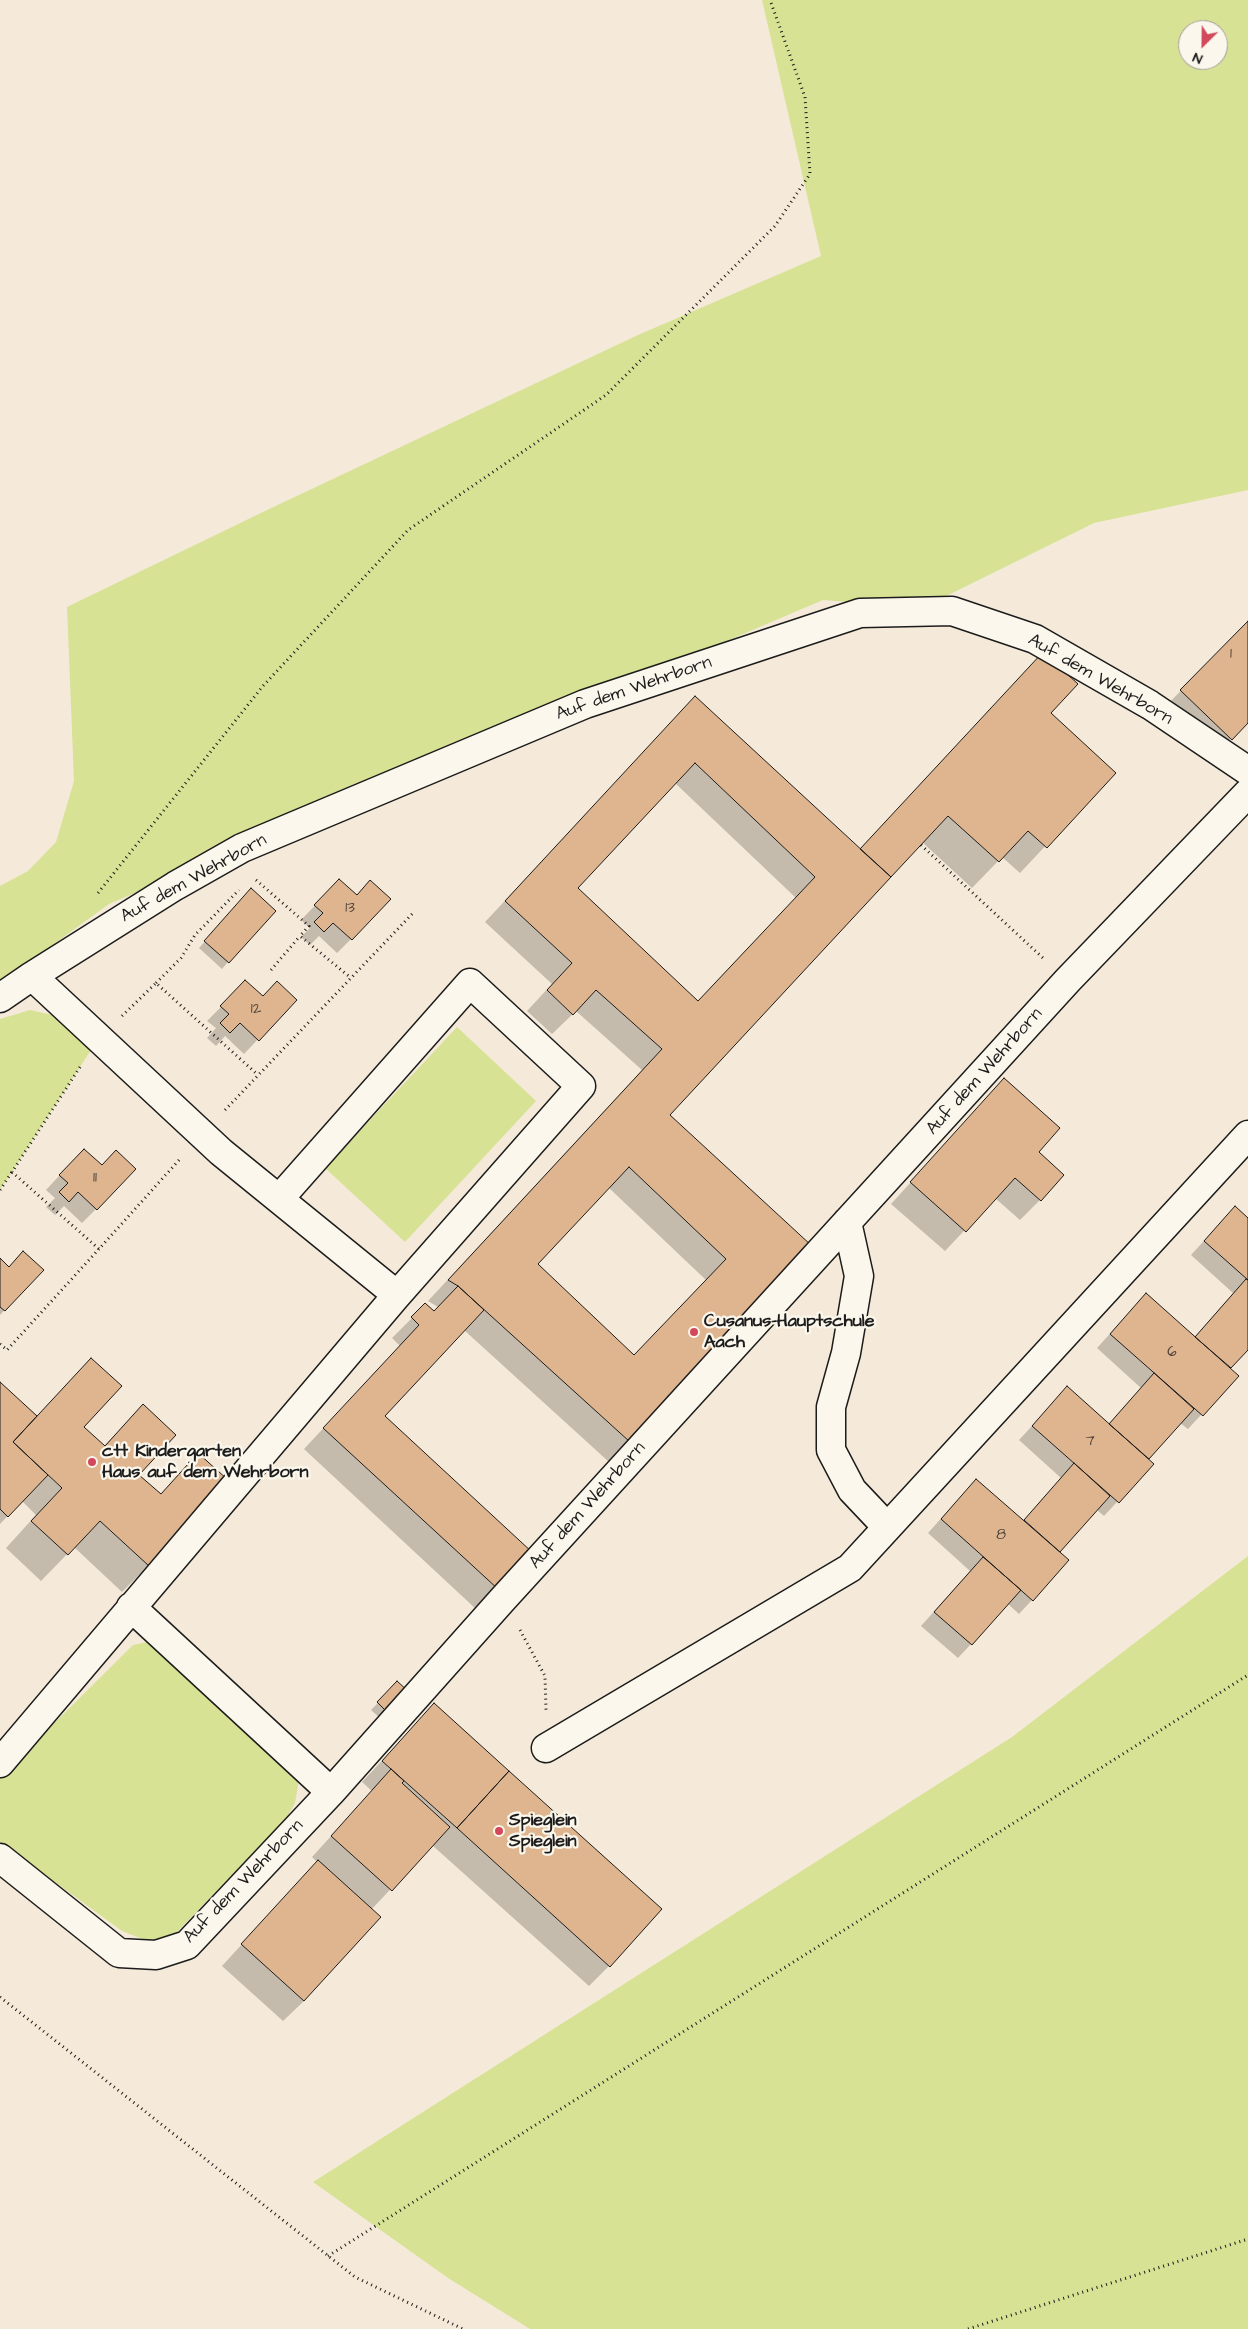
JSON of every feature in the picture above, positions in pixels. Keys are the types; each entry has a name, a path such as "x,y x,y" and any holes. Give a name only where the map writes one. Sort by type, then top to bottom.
{"street":[{"name":"Auf dem Wehrborn","path":"0,998 175,886 242,848 585,704 860,613 952,611 1034,639 1150,705 1248,771"},
{"name":"Auf dem Wehrborn","path":"0,1858 119,1953 156,1956 186,1945 331,1792 503,1599 1068,980 1248,793"},
{"path":"32,976 222,1152 397,1295"},
{"path":"0,1763 397,1295 581,1086 470,983 279,1199"},
{"path":"546,1748 850,1568 1248,1135"},
{"path":"847,1222 859,1276 846,1353 831,1407 831,1450 852,1490 887,1528"},
{"path":"132,1606 331,1792"}],"path":[{"path":"93,900 263,686 408,530 606,394 775,226 810,174 805,97 770,0"},
{"path":"921,845 1068,980"},
{"path":"253,877 309,926 271,970"},
{"path":"156,983 181,958 195,935 246,883"},
{"path":"300,936 351,978"},
{"path":"0,1190 12,1172"},
{"path":"0,1344 7,1350 99,1249"},
{"path":"503,1599 545,1676 546,1748"},
{"path":"328,2256 1248,1675"},
{"path":"0,1997 355,2277 463,2329"},
{"path":"968,2329 1248,2240"}],"green space":[{"path":"762,0 1248,0 1248,490 1094,523 922,608 823,600 109,904 0,983 0,886 28,871 56,842 74,781 67,607 265,511 638,335 821,256"},
{"path":"30,1010 57,1016 91,1050 0,1190 0,1019"},
{"path":"457,1027 536,1101 405,1242 325,1168"},
{"path":"1248,1556 1248,2329 530,2329 448,2278 313,2182 1012,1737"},
{"path":"147,1642 168,1648 299,1780 295,1803 286,1819 176,1933 160,1940 148,1941 122,1931 0,1842 0,1777 133,1645"}],"building":[{"path":"1248,621 1248,723 1232,740 1180,690"},
{"path":"1043,652 1078,684 1051,713 1116,773 1047,848 1028,831 999,862 948,816 891,877 860,849"},
{"path":"695,696 891,877 670,1115 812,1246 630,1442 458,1286 448,1280 662,1049 596,990 573,1015 547,990 572,963 505,901","holes":["695,763 815,877 698,1001 578,888","629,1167 726,1259 634,1355 538,1264"]},
{"path":"339,879 357,895 370,880 391,899 352,940 333,923 324,932 314,922 323,913 314,905"},
{"path":"251,888 276,911 229,963 204,941"},
{"path":"245,980 263,996 277,981 297,1000 259,1041 240,1023 230,1033 220,1023 229,1014 220,1006"},
{"path":"1004,1078 1060,1128 1039,1152 1064,1175 1041,1201 1015,1178 966,1232 910,1182"},
{"path":"84,1149 102,1165 116,1150 136,1169 97,1210 78,1192 69,1202 59,1192 68,1183 59,1175"},
{"path":"1235,1206 1248,1218 1248,1280 1204,1241"},
{"path":"23,1251 44,1270 5,1311 0,1307 0,1258 9,1267"},
{"path":"1246,1279 1248,1280 1248,1350 1231,1368 1195,1337"},
{"path":"458,1286 484,1310 385,1416 533,1553 499,1590 323,1428 419,1325 411,1317 425,1303 434,1311"},
{"path":"1146,1293 1239,1376 1203,1416 1110,1334"},
{"name":"ctt Kindergarten Haus auf dem Wehrborn","path":"91,1358 122,1386 84,1427 105,1446 143,1404 176,1435 139,1475 161,1494 198,1453 228,1480 149,1566 100,1521 68,1555 31,1521 62,1488 13,1442"},
{"path":"1154,1373 1194,1409 1149,1459 1109,1424"},
{"path":"0,1382 37,1416 13,1442 48,1475 8,1517 0,1509"},
{"path":"1067,1386 1154,1464 1119,1503 1032,1426"},
{"path":"1074,1463 1110,1496 1060,1552 1024,1520"},
{"path":"976,1479 1069,1560 1033,1601 941,1519"},
{"path":"983,1557 1021,1590 972,1645 934,1612"},
{"path":"397,1681 409,1692 389,1714 377,1702"},
{"path":"434,1703 509,1771 457,1828 382,1761"},
{"path":"391,1769 404,1781 402,1783 450,1827 392,1891 331,1836"},
{"path":"509,1771 662,1909 610,1967 457,1828"},
{"path":"318,1860 381,1917 304,2001 241,1944"}],"place":[{"name":"Cusanus-Hauptschule Aach","path":"694,1332"},
{"name":"ctt Kindergarten Haus auf dem Wehrborn","path":"92,1462"},
{"name":"Spieglein Spieglein","path":"499,1831"}]}
